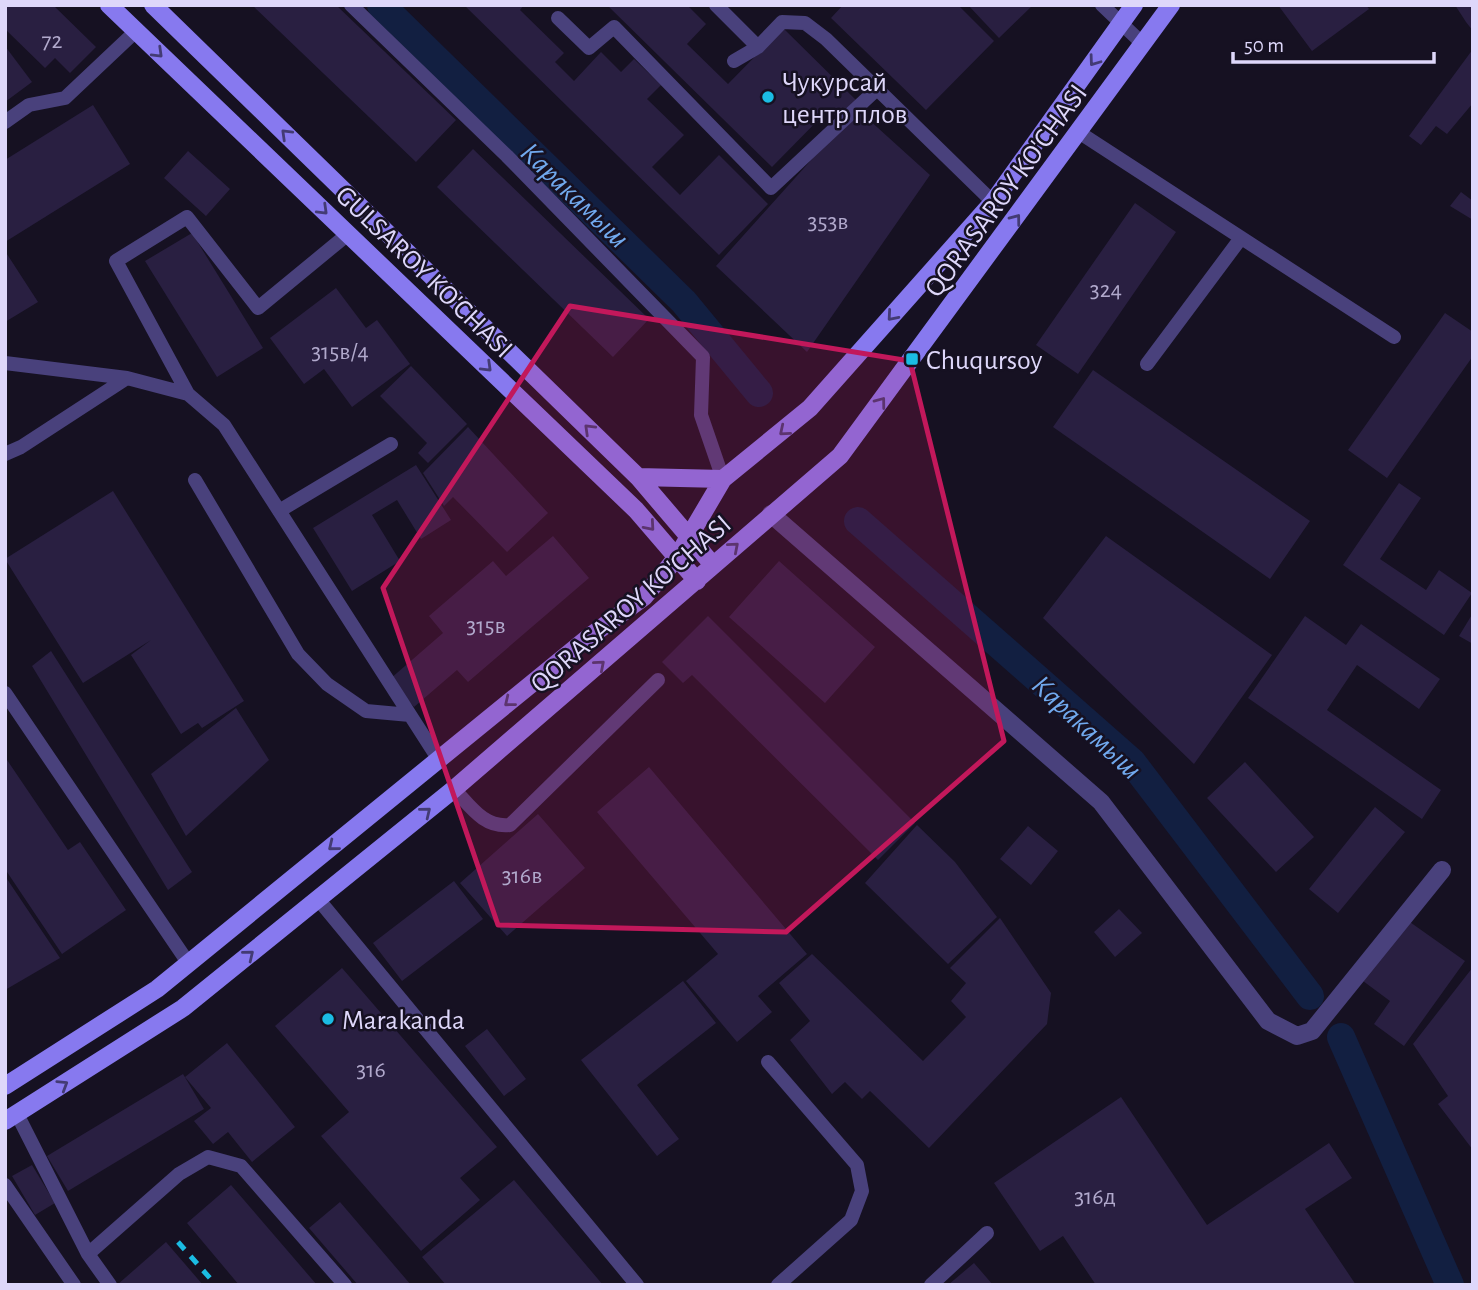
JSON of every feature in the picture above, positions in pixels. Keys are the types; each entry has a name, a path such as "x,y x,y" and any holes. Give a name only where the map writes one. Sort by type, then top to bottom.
{"main road":[{"name":"GULSAROY KO'CHASI","path":"109,5 636,510 697,581"},
{"name":"GULSAROY KO'CHASI","path":"153,5 638,477 713,565"},
{"name":"QORASAROY KO'CHASI","path":"5,1086 157,989 589,637 644,597 677,557 723,480 810,408 993,202 1134,5"},
{"name":"QORASAROY KO'CHASI","path":"11,1118 183,1008 454,789 840,456 1080,133 1171,5"},
{"path":"638,477 723,480"}],"street":[{"path":"771,514 1101,802 1268,1021 1280,1030 1297,1036 1312,1031 1442,870"}],"lane":[{"path":"351,5 507,156 703,357 701,415 723,480"},
{"path":"716,5 758,47"},
{"path":"1102,5 1143,44"},
{"path":"558,18 589,48 614,27 771,188 877,89"},
{"path":"734,61 758,47 782,22 804,23 825,39 993,202"},
{"path":"5,122 29,105 65,98 136,31"},
{"path":"1080,133 1394,337"},
{"path":"348,234 258,308 187,217 116,261 188,394 224,425 439,760"},
{"path":"1147,364 1241,238"},
{"path":"5,363 127,378 188,394"},
{"path":"5,454 21,447 127,378"},
{"path":"279,511 391,444"},
{"path":"195,480 298,654 327,684 366,711 410,715"},
{"path":"454,789 482,820 498,827 510,825 658,680"},
{"path":"5,693 189,964"},
{"path":"318,899 638,1285"},
{"path":"768,1062 857,1166 862,1191 851,1220 782,1284"},
{"path":"11,1118 88,1254 110,1285"},
{"path":"88,1254 179,1174 208,1157 241,1166 345,1285"},
{"path":"5,1185 74,1285"},
{"path":"931,1285 987,1233"}],"highlighted area":[{"path":"570,306 910,361 1004,741 786,932 498,925 383,588"}],"building":[{"path":"5,5 53,5 96,47 70,73 55,58 45,68 5,29"},
{"path":"252,5 336,5 456,120 416,162"},
{"path":"464,5 524,5 520,10 564,53 555,62 574,81 601,52 621,72 634,59 661,85 647,99 684,135 652,167 680,195 719,155 768,204 719,255"},
{"path":"607,5 687,5 706,24 687,44 728,84 783,28 857,101 839,119 829,109 772,167"},
{"path":"843,5 958,5 994,41 926,110 831,18"},
{"path":"968,5 1033,5 999,38"},
{"path":"1278,5 1366,5 1369,9 1312,51"},
{"path":"1455,5 1473,5 1473,31 1466,22"},
{"path":"5,46 32,82 5,102"},
{"path":"1473,49 1473,103 1447,134 1436,126 1421,145 1409,136"},
{"path":"93,105 130,164 5,242 5,160"},
{"path":"857,109 930,175 807,352 716,266"},
{"path":"473,149 649,319 613,357 437,187"},
{"path":"188,151 230,189 206,216 164,178"},
{"path":"1461,192 1473,201 1473,220 1450,206"},
{"path":"1135,203 1176,232 1078,374 1036,345"},
{"path":"192,233 263,348 217,377 145,261"},
{"path":"5,251 38,302 5,322"},
{"path":"336,288 366,328 377,320 410,364 352,407 324,369 304,384 270,338"},
{"path":"1445,313 1473,332 1473,356 1387,478 1348,450"},
{"path":"411,366 467,424 428,463 418,453 427,443 380,396"},
{"path":"1093,370 1310,521 1270,579 1053,427"},
{"path":"468,427 548,513 507,552 453,497 444,506 423,473"},
{"path":"416,465 451,520 421,539 397,500 372,515 400,561 352,591 313,528"},
{"path":"1399,483 1421,498 1380,559 1426,590 1439,570 1472,593 1444,635 1343,565"},
{"path":"113,491 244,701 202,728 198,723 181,734 131,655 151,640 83,683 5,559"},
{"path":"553,536 589,578 468,682 457,670 414,707 390,679 443,633 429,616 493,561 506,576"},
{"path":"1106,536 1272,655 1194,764 1043,618"},
{"path":"779,561 875,647 825,703 729,617"},
{"path":"1473,613 1473,644 1459,636"},
{"path":"708,616 915,823 878,860 692,675 683,683 662,662"},
{"path":"1305,616 1346,645 1361,624 1440,679 1419,709 1357,665 1327,710 1441,790 1422,819 1248,698"},
{"path":"51,651 192,872 168,890 32,666"},
{"path":"236,708 269,760 186,836 151,774"},
{"path":"5,757 68,850 80,842 126,910 62,954 5,869"},
{"path":"1245,762 1314,837 1276,872 1207,798"},
{"path":"649,767 807,954 758,996 772,1012 737,1042 686,981 718,954 597,812"},
{"path":"1375,807 1405,832 1338,913 1309,889"},
{"path":"538,814 585,868 507,936 460,883"},
{"path":"917,825 955,862 997,917 948,964 865,883"},
{"path":"1028,826 1058,851 1031,885 1000,859"},
{"path":"5,876 60,958 5,990"},
{"path":"454,881 483,919 402,981 373,943"},
{"path":"1119,909 1142,933 1115,957 1094,932"},
{"path":"1000,918 1051,993 1047,1024 929,1148 870,1091 862,1099 845,1082 832,1094 790,1040 810,1021 779,983 812,954 923,1061 966,1017 951,1001 966,983 950,968"},
{"path":"1407,920 1465,961 1404,1046 1374,1024 1390,1001 1363,981"},
{"path":"1473,967 1473,1150 1438,1104 1448,1096 1413,1044"},
{"path":"342,968 497,1147 460,1178 480,1200 421,1251 321,1136 349,1112 275,1026"},
{"path":"683,981 716,1023 637,1085 679,1139 657,1156 581,1060"},
{"path":"487,1029 526,1079 504,1096 465,1046"},
{"path":"227,1043 295,1127 252,1162 228,1132 213,1144 194,1121 211,1108 185,1077"},
{"path":"183,1074 204,1109 68,1191 47,1156"},
{"path":"1121,1097 1207,1225 1329,1143 1352,1178 1305,1209 1356,1285 1096,1285 1063,1236 1040,1251 994,1183"},
{"path":"32,1165 55,1203 35,1215 12,1176"},
{"path":"514,1180 603,1285 446,1285 422,1257"},
{"path":"231,1185 317,1285 239,1285 187,1223"},
{"path":"340,1202 411,1285 358,1285 309,1228"},
{"path":"166,1242 203,1285 117,1285"},
{"path":"974,1263 993,1285 948,1285"}],"waterway":[{"name":"Каракамыш","path":"381,5 684,302 759,393"},
{"name":"Каракамыш","path":"858,521 1132,762 1310,996"},
{"name":"Каракамыш","path":"1341,1037 1450,1285"}],"railway":[{"path":"178,1242 216,1285"}],"place":[{"name":"Чукурсай центр плов","path":"768,97"},
{"name":"Chuqursoy","path":"912,359"},
{"name":"Marakanda","path":"328,1019"}]}
